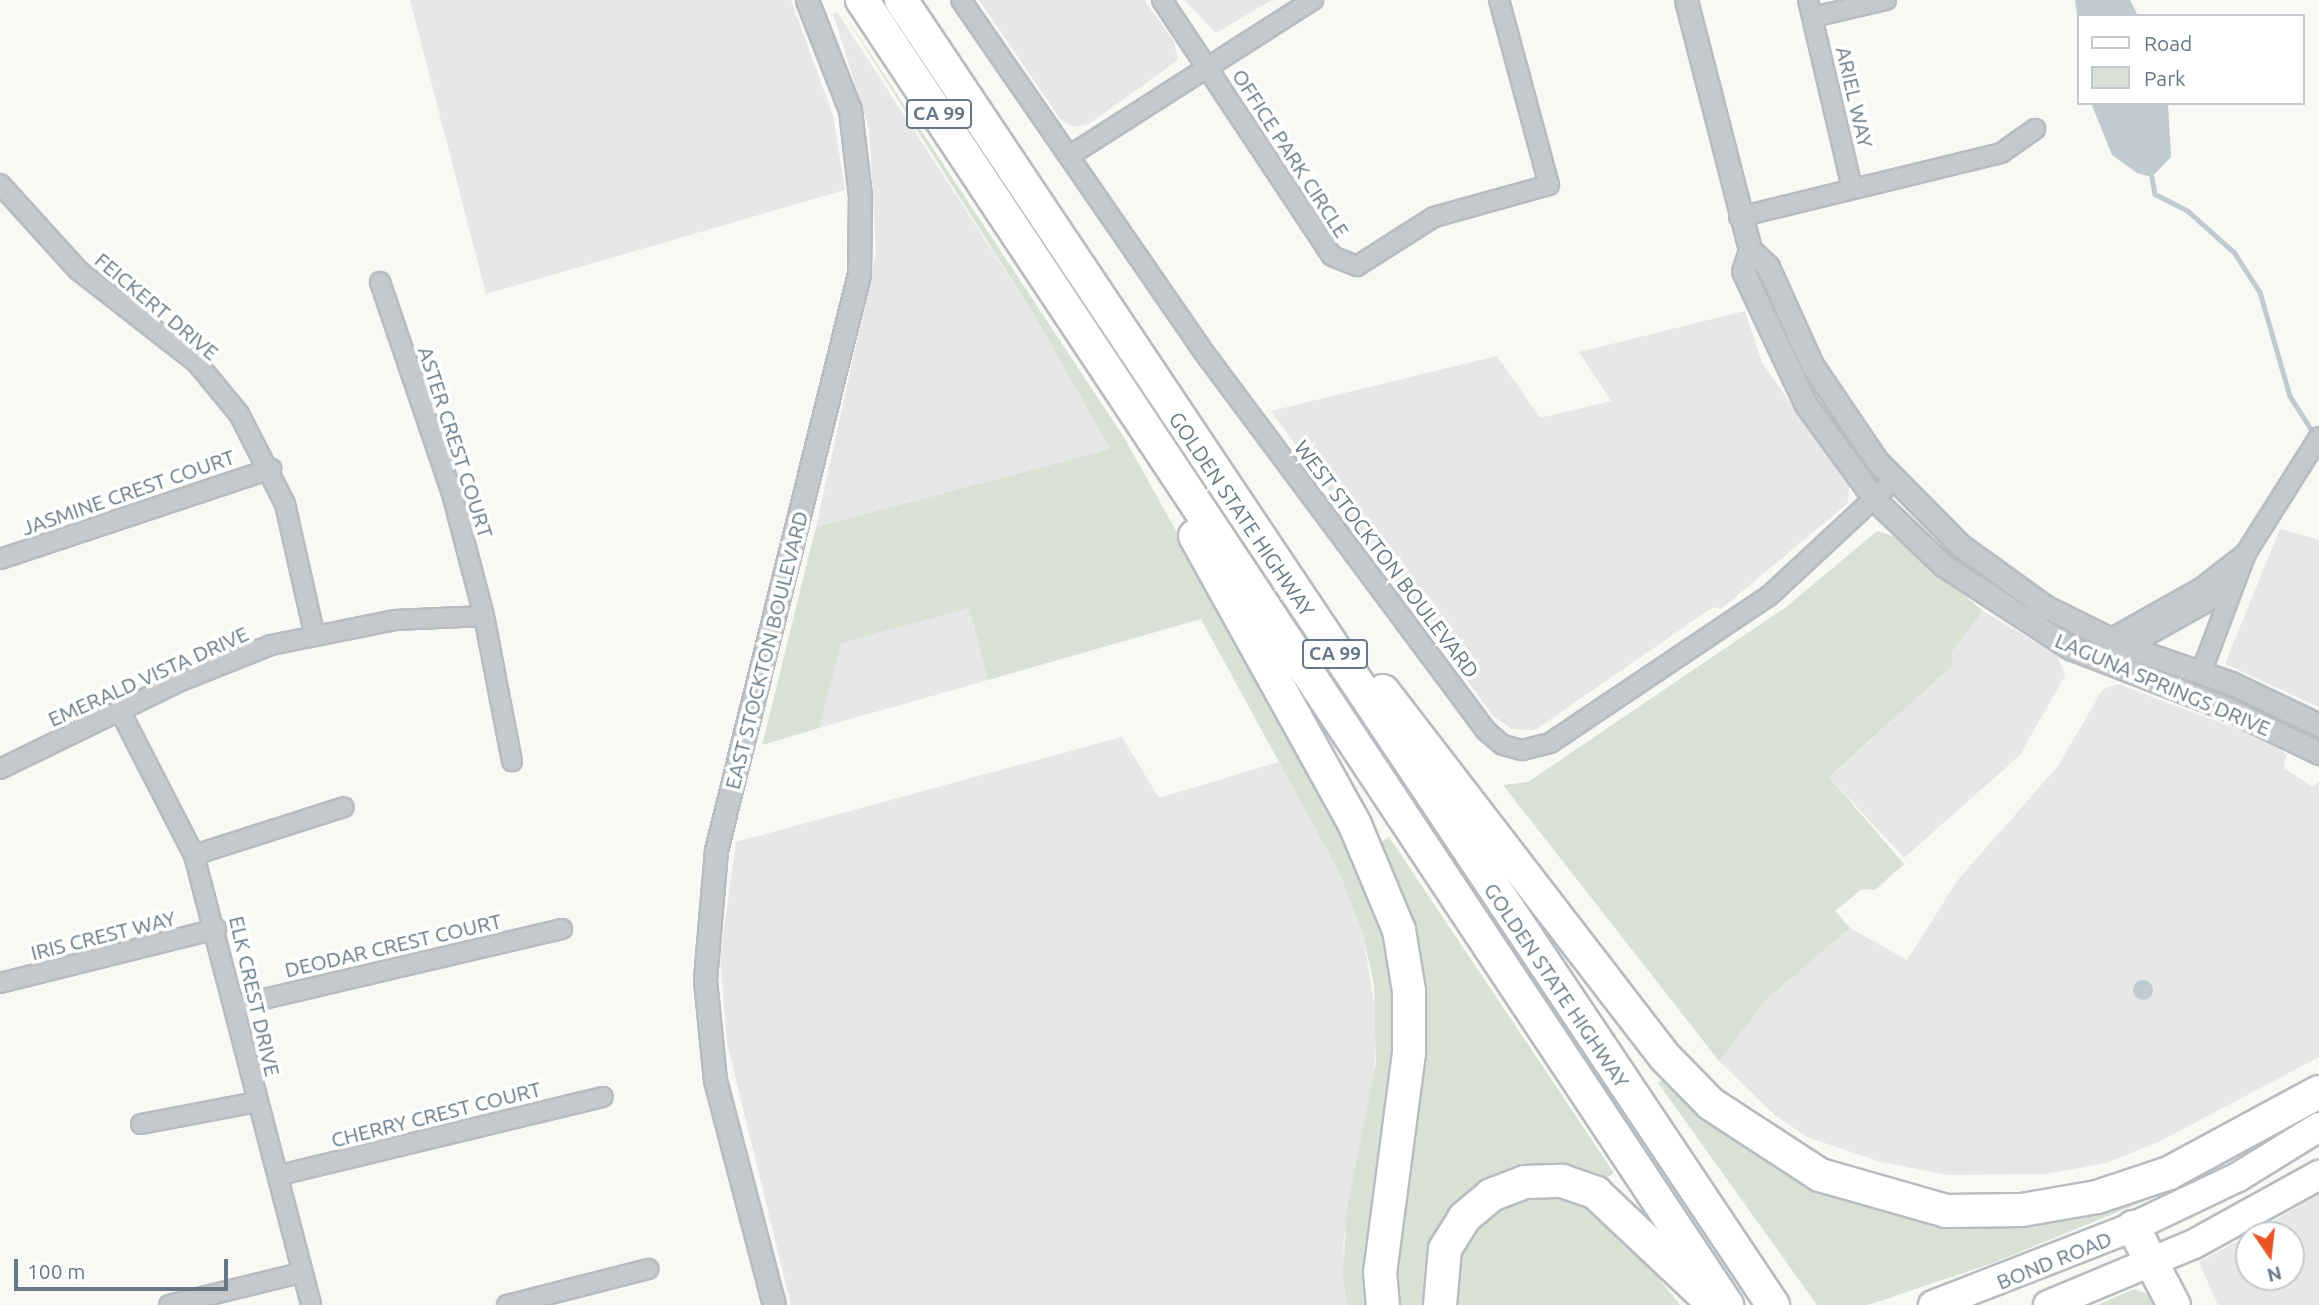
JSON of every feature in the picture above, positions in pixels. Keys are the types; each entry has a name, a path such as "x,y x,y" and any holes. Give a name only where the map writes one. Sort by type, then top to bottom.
{"highway":[{"name":"GOLDEN STATE HIGHWAY","path":"862,0 1135,409 1577,1087 1727,1305"},
{"name":"GOLDEN STATE HIGHWAY","path":"901,0 1773,1305"},
{"path":"1135,409 1146,448 1355,825 1399,930 1409,1053 1384,1234 1383,1305"},
{"path":"1213,470 1665,1057 1711,1104 1763,1144 1820,1175 1882,1198 1946,1211 2022,1210 2097,1197 2169,1173 2319,1092"},
{"path":"1440,1305 1445,1249 1464,1218 1491,1195 1525,1182 1562,1181 1596,1193 1625,1214 1715,1305"},
{"path":"2133,1227 2174,1305"}],"main road":[{"name":"BOND ROAD","path":"1934,1305 2133,1227 2238,1177 2319,1127"},
{"path":"2048,1305 2153,1262 2249,1217 2319,1175"}],"street":[{"name":"EAST STOCKTON BOULEVARD","path":"774,1305 715,1080 705,979 716,850 859,274 860,196 850,110 807,0"},
{"name":"WEST STOCKTON BOULEVARD","path":"961,0 1207,357 1485,730 1503,746 1522,750 1550,743 1769,596 1894,481"},
{"path":"1163,0 1206,66"},
{"path":"1069,156 1313,0"},
{"name":"OFFICE PARK CIRCLE","path":"1206,66 1332,256 1357,266 1434,217 1549,185 1499,0"},
{"name":"LAGUNA SPRINGS DRIVE","path":"1686,0 1706,60 1739,217 1750,250 1768,267 1834,402 1894,481 2002,578 2118,643 2201,673 2319,725"},
{"path":"1811,9 1886,0"},
{"name":"ARIEL WAY","path":"1811,9 1852,188"},
{"path":"1739,217 2001,153 2035,129"},
{"name":"FEICKERT DRIVE","path":"0,184 106,296 197,363 271,468 296,539 314,634"},
{"name":"LAGUNA SPRINGS DRIVE","path":"1750,250 1743,271 1774,346 1820,426 1876,500 1942,565 2042,633 2143,680 2228,709 2250,704 2316,743"},
{"name":"ASTER CREST COURT","path":"380,282 446,472 485,616 512,761"},
{"path":"2201,673 2246,553 2319,437"},
{"name":"JASMINE CREST COURT","path":"0,559 271,468"},
{"path":"2118,643 2201,588 2246,553"},
{"path":"2118,643 2210,601 2237,575"},
{"name":"EMERALD VISTA DRIVE","path":"0,769 228,660 314,634 395,620 485,616"},
{"name":"ELK CREST DRIVE","path":"120,711 194,855 216,929 256,1102 280,1175 300,1273 311,1305"},
{"path":"194,855 344,807"},
{"name":"IRIS CREST WAY","path":"0,983 216,929"},
{"name":"DEODAR CREST COURT","path":"234,1006 562,929"},
{"name":"CHERRY CREST COURT","path":"280,1175 603,1097"},
{"path":"141,1125 256,1102"},
{"path":"507,1305 648,1269"},
{"path":"169,1305 300,1273"}],"shaded area":[{"path":"410,0 791,0 833,115 845,190 486,294"},
{"path":"979,0 1144,0 1174,41 1178,60 1089,124 1073,127 1061,120"},
{"path":"1184,0 1272,0 1216,33"},
{"path":"2075,0 2130,0 2137,14 2078,14 2078,22"},
{"path":"837,12 1036,318 1110,449 816,527 876,254 869,129 833,14"},
{"path":"2092,105 2168,105 2171,157 2152,177 2137,173 2112,155"},
{"path":"1745,311 1762,363 1849,486 1848,503 1721,609 1713,607 1535,730 1512,729 1493,716 1271,411 1497,356 1540,418 1611,401 1579,352"},
{"path":"2280,529 2319,540 2319,707 2225,664"},
{"path":"969,608 988,680 819,728 840,643"},
{"path":"1983,611 2057,655 2065,676 2019,756 1904,858 1829,777 1894,719"},
{"path":"2118,684 2277,744 2286,755 2284,768 2313,787 2319,781 2319,1057 2160,1141 2106,1163 2045,1174 1948,1175 1881,1162 1807,1137 1776,1116 1719,1061 1767,999 1850,928 1907,960 1957,881 2058,766 2103,689"},
{"path":"1122,737 1159,798 1279,762 1339,872 1363,934 1377,1022 1372,1102 1343,1243 1347,1305 791,1305 727,1043 720,957 736,842"},
{"path":"2143,980 2150,983 2153,990 2150,997 2143,1000 2136,997 2133,990 2136,983"},
{"path":"2319,1194 2319,1305 2218,1305 2199,1262 2235,1243 2235,1291 2305,1291 2305,1221 2274,1221"}],"green space":[{"path":"840,8 1125,439 1356,854 1384,926 1400,1023 1367,1243 1370,1305 1347,1305 1343,1273 1347,1209 1376,1062 1374,985 1363,934 1339,872 1201,619 988,680 969,608 841,643 819,728 762,745 816,527 1110,449 1036,318"},
{"path":"1877,531 1893,536 1983,611 1952,651 1952,666 1829,777 1904,864 1875,890 1862,889 1835,911 1850,928 1767,999 1719,1061 1503,785 1528,782 1786,607"},
{"path":"1389,837 1614,1173 1601,1181 1495,1179 1429,1305 1400,1305 1397,1274 1418,1095 1375,846"},
{"path":"1672,1074 1714,1116 1947,1219 2221,1161 2147,1200 1993,1263 1868,1305 1817,1305 1658,1083"},
{"path":"1556,1193 1593,1206 1617,1225 1680,1305 1454,1305 1461,1244 1500,1203"},
{"path":"2134,1289 2148,1294 2154,1305 2097,1305"}],"waterway":[{"path":"2152,177 2155,194 2188,211 2234,252 2260,292 2290,396 2316,437"}]}
